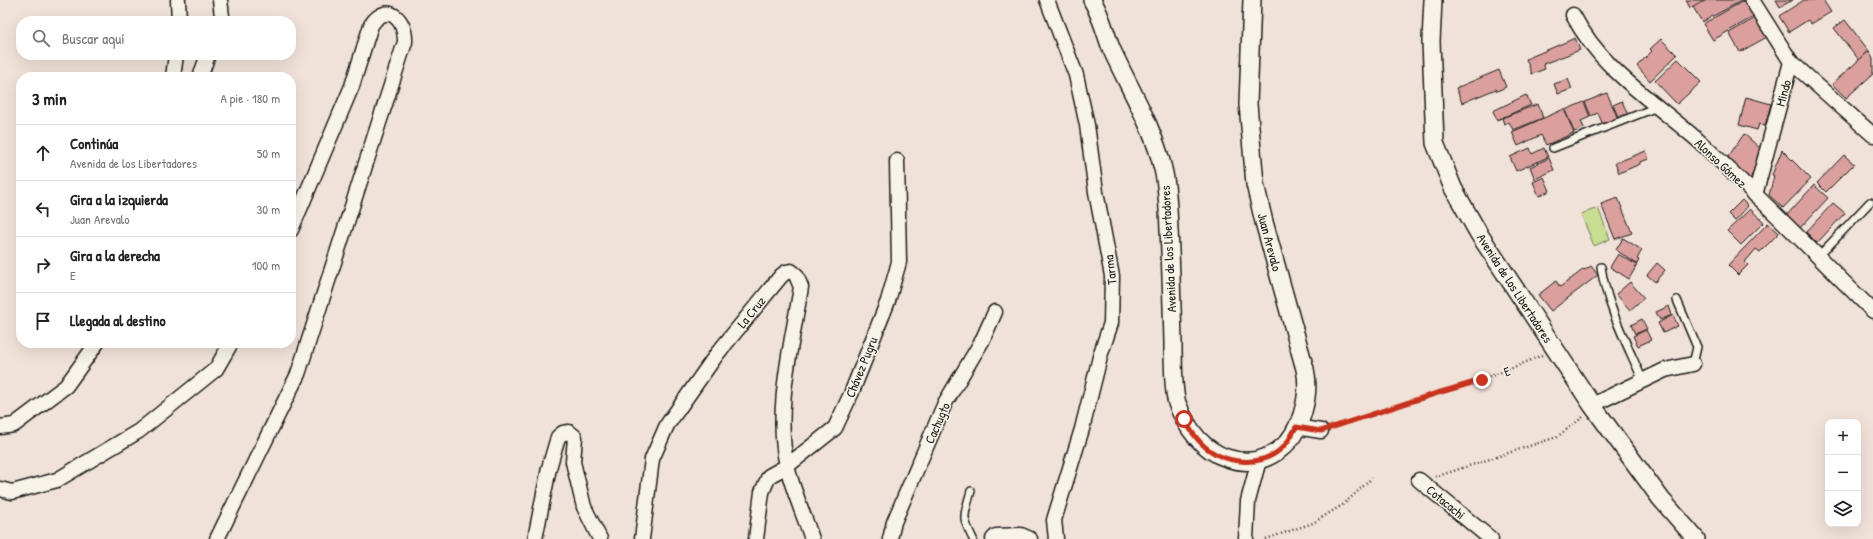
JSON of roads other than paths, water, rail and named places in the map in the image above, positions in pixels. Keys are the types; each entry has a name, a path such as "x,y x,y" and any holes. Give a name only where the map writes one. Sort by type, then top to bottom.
{"street":[{"path":"178,0 179,16"},
{"path":"220,0 222,16"},
{"name":"Tarma","path":"1047,0 1076,75 1087,125 1096,192 1112,276 1112,323 1101,353 1082,429 1054,520 1056,539"},
{"name":"Avenida de los Libertadores","path":"1092,0 1111,47 1149,128 1163,170 1170,244 1173,361 1176,401 1190,430 1207,448 1220,456 1235,460 1259,460"},
{"name":"Juan Arevalo","path":"1252,0 1248,104 1256,184 1264,222 1307,376 1306,403 1296,427 1283,447 1277,452 1259,460"},
{"name":"Avenida de los Libertadores","path":"1432,0 1430,41 1436,143 1452,188 1475,227 1592,405 1661,500 1696,539"},
{"name":"Mindo","path":"1752,0 1791,62 1755,195"},
{"path":"217,539 298,374 405,42 403,25 399,20 391,15 382,14 376,18 371,25 352,86 296,218"},
{"name":"Alonso Gómez","path":"1573,15 1582,33 1596,51 1620,76 1701,144 1873,311"},
{"path":"174,72 175,60"},
{"path":"202,72 206,60"},
{"path":"1791,62 1873,135"},
{"name":"Chávez Pugru","path":"756,539 762,492 769,476 787,466 835,428 851,394 888,301 899,262 897,161"},
{"name":"La Cruz","path":"642,539 652,459 667,425 717,354 781,276 791,271 796,275 801,287 785,383 782,416 787,466"},
{"name":"Cachugto","path":"890,539 894,522 945,403 982,341 995,312"},
{"path":"0,427 14,425 66,386 93,348"},
{"path":"0,489 12,492 57,480 139,431 216,370 228,348"},
{"path":"1592,405 1666,370 1693,364"},
{"path":"1296,427 1321,431"},
{"path":"535,539 549,468 558,438 562,433 569,432 575,437 573,462 584,507 600,539"},
{"path":"1246,539 1248,501 1259,460"},
{"path":"787,466 812,539"},
{"name":"Cotacachi","path":"1426,479 1491,539"},
{"path":"993,539 996,536 1021,535 1030,539"}],"lane":[{"path":"1552,148 1657,107"},
{"path":"1818,257 1870,202"},
{"path":"1601,267 1603,282 1619,326 1643,380"},
{"path":"1677,300 1697,346 1693,364"},
{"path":"971,491 963,516 965,525 973,539"}]}
